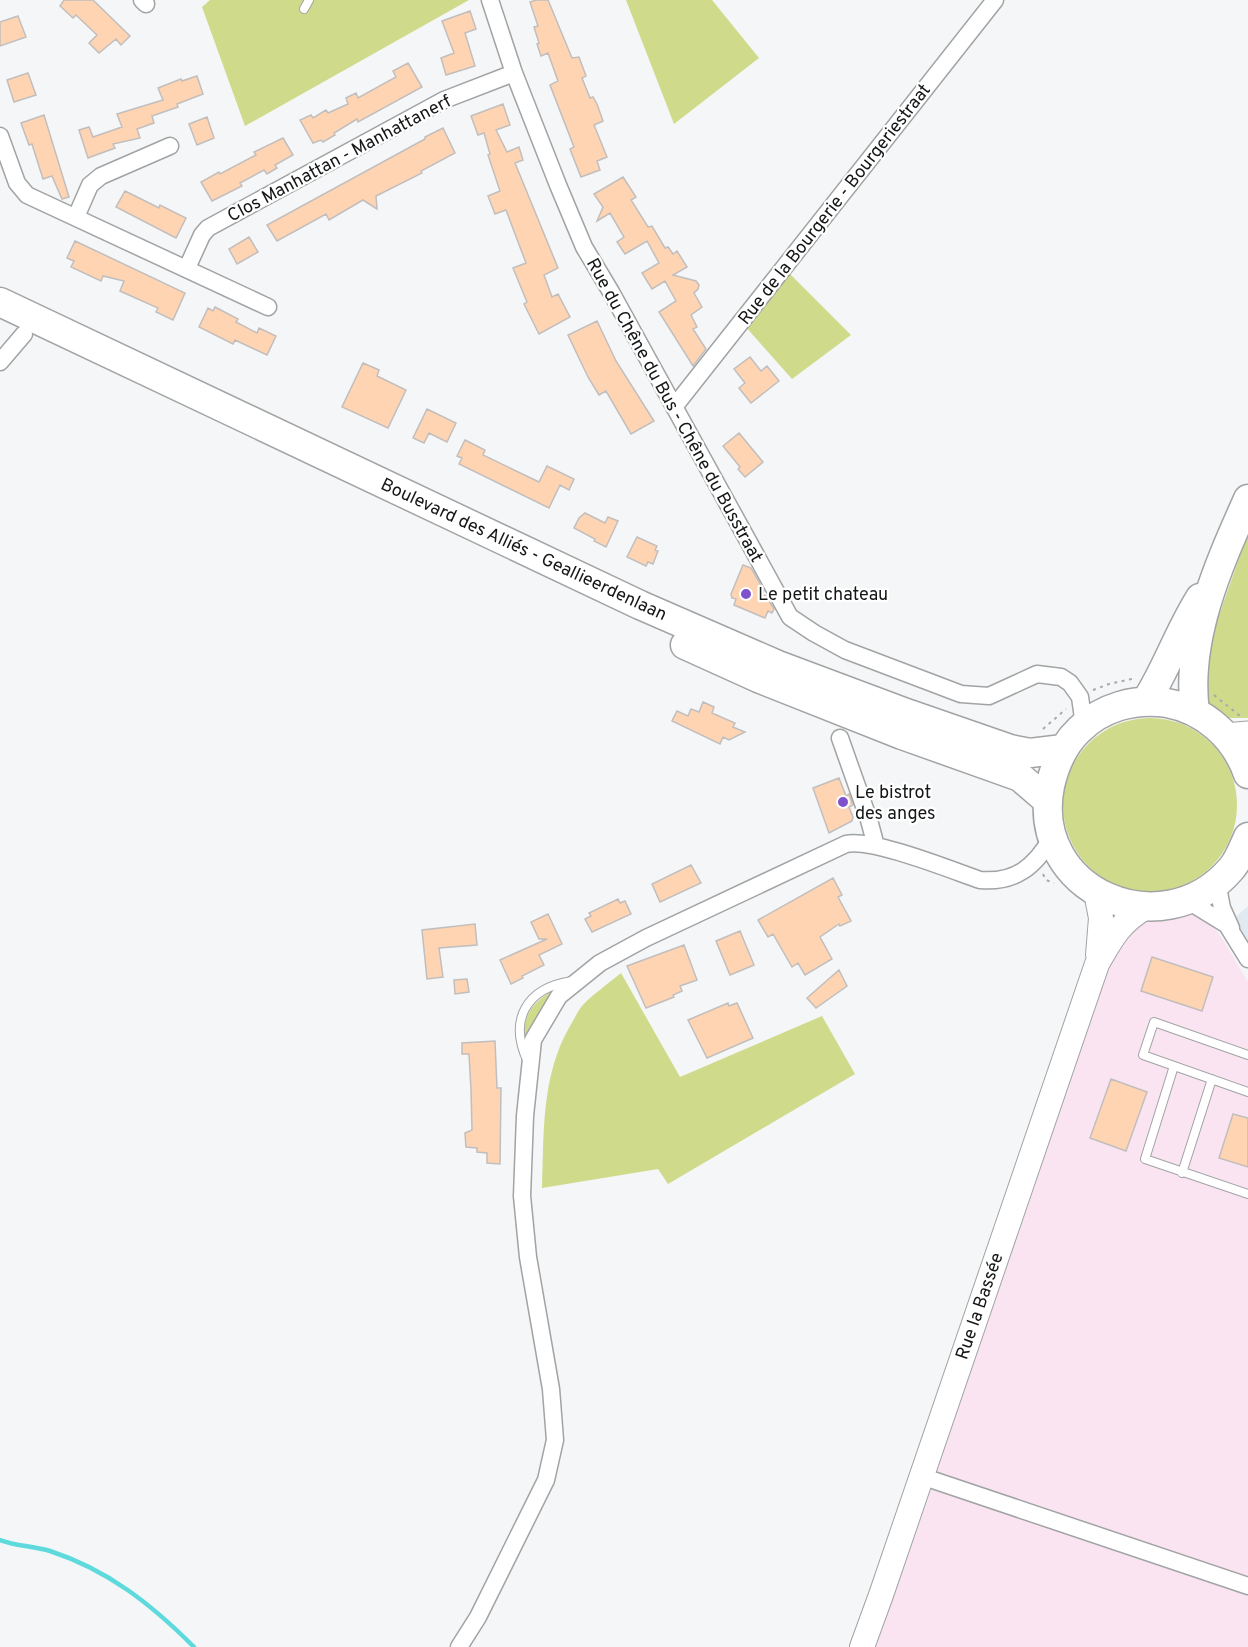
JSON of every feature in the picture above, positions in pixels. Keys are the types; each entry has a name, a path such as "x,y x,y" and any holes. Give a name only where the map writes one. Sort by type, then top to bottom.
{"highway":[{"name":"Boulevard des Alliés - Geallieerdenlaan","path":"0,302 640,604 778,664 909,714 1010,749 1030,753 1063,749"},
{"name":"Boulevard des Alliés - Geallieerdenlaan","path":"12,328 547,581 758,678 902,735 1020,777 1048,801"},
{"path":"1195,712 1192,687 1194,660 1203,620 1218,571 1248,499"},
{"path":"1146,701 1159,680 1189,615 1218,571"},
{"path":"1244,851 1231,869 1217,882 1188,901 1146,908 1119,902 1096,892 1070,869 1052,837 1047,815 1053,773 1071,737 1084,725 1108,710 1146,701 1174,704 1237,733 1248,774"}],"main road":[{"name":"Rue la Bassée","path":"1096,892 1101,918 1097,964"},
{"name":"Rue la Bassée","path":"862,1647 1097,964 1120,926 1146,908"}],"street":[{"name":"Rue du Chêne du Bus - Chêne du Busstraat","path":"490,0 514,73 584,247 790,616 814,633 845,650 961,694 989,696 1037,674 1061,677 1070,683 1080,697 1108,710"},
{"name":"Rue de la Bourgerie - Bourgeriestraat","path":"674,407 994,0"},
{"name":"Clos Manhattan - Manhattanerf","path":"187,268 202,235 208,228 444,100 514,73"},
{"path":"0,136 17,183 27,195 268,307"},
{"path":"76,217 90,185 100,176 170,146"},
{"name":"Boulevard des Alliés - Geallieerdenlaan","path":"0,362 12,328"},
{"path":"1080,697 1084,725"},
{"path":"840,738 876,846"},
{"path":"1033,869 1052,837"},
{"path":"459,1647 478,1617 546,1480 555,1440 551,1389 528,1257 522,1196 529,1065 533,1040 559,996 600,963 646,938 853,842 876,846 980,880 1002,880 1033,869 1070,869"},
{"path":"1217,882 1222,908 1235,937"},
{"path":"1188,901 1227,925 1248,959"},
{"path":"921,1476 1248,1586"}],"lane":[{"path":"304,9 309,0"},
{"path":"529,1065 521,1047 519,1030 522,1011 537,993 557,984 578,980"},
{"path":"1248,1055 1154,1022 1143,1055 1248,1092"},
{"path":"1174,1066 1145,1159 1248,1194"},
{"path":"1182,1173 1212,1080"}],"shaded area":[{"path":"1248,906 1248,960 1227,925"},
{"path":"1183,914 1199,915 1207,919 1222,938 1248,982 1248,1647 873,1647 1111,946 1138,921"}],"green space":[{"path":"210,0 469,0 245,126 202,7"},
{"path":"626,0 712,0 759,58 674,124"},
{"path":"787,271 851,335 792,379 745,326"},
{"path":"1248,533 1248,718 1228,718 1207,702 1205,655"},
{"path":"1150,718 1183,725 1212,743 1230,772 1237,805 1230,838 1212,867 1183,885 1150,892 1117,885 1088,867 1070,838 1063,805 1070,772 1088,743 1117,725"},
{"path":"621,973 680,1077 822,1016 855,1074 668,1184 658,1169 542,1188 546,1105 554,1065 561,1045 582,1006"},
{"path":"554,991 527,1042 523,1040 527,1016 538,1001"}],"building":[{"path":"64,0 93,0 130,36 121,45 116,39 99,53 89,43 97,35 76,15 73,18 60,6"},
{"path":"548,0 572,58 579,57 586,76 582,78 590,98 593,97 597,104 603,121 594,125 607,157 597,161 600,170 581,177 570,149 574,147 550,85 558,81 548,53 541,56 537,44 539,43 534,27 538,26 530,2"},
{"path":"470,11 476,29 465,33 475,66 446,75 441,58 454,53 442,21"},
{"path":"18,16 26,37 0,46 0,22"},
{"path":"408,63 422,87 358,122 357,119 323,142 321,140 313,143 300,120 311,115 313,118 326,110 328,113 348,104 346,98 356,93 358,98 396,77 393,71"},
{"path":"28,73 36,95 14,102 7,80"},
{"path":"197,76 203,94 177,104 178,107 152,116 154,123 137,129 140,138 113,144 115,148 88,158 79,130 89,127 93,137 122,127 117,114 163,100 158,88 181,79 182,81"},
{"path":"503,104 510,125 496,130 507,152 519,147 523,160 515,163 558,268 544,275 552,297 558,294 570,317 539,334 524,304 527,302 513,268 526,263 506,210 495,214 488,196 500,191 488,155 490,154 484,133 478,135 471,116"},
{"path":"44,115 69,197 62,199 52,176 43,179 32,144 29,145 21,123"},
{"path":"207,117 214,138 197,145 189,124"},
{"path":"443,128 455,153 376,196 377,209 363,200 329,220 326,214 277,241 267,225 425,139"},
{"path":"283,138 293,155 275,165 277,168 267,174 264,170 240,183 242,186 212,201 201,182 256,155 254,152"},
{"path":"623,177 636,197 631,200 648,227 652,226 665,248 668,247 673,254 677,251 687,267 673,275 696,281 699,285 694,293 702,307 691,315 697,327 693,329 706,349 693,366 659,312 676,301 665,281 652,289 642,273 659,263 647,241 625,254 617,242 624,237 610,213 597,221 603,207 594,194"},
{"path":"125,191 186,218 176,238 116,207"},
{"path":"249,237 258,252 237,264 229,249"},
{"path":"75,241 185,293 173,320 156,312 158,308 120,291 124,281 103,276 101,281 71,267 74,261 67,258"},
{"path":"215,307 238,319 236,322 257,333 259,328 276,336 267,355 235,340 233,344 199,327 208,308 213,311"},
{"path":"597,321 616,361 654,421 631,434 606,391 599,395 568,335"},
{"path":"750,357 761,371 767,366 779,381 751,403 739,388 745,383 734,369"},
{"path":"363,363 379,370 377,376 406,390 388,428 342,407"},
{"path":"427,409 456,423 447,442 429,433 424,443 413,438"},
{"path":"739,433 763,462 745,477 723,446"},
{"path":"465,440 485,450 483,455 539,482 547,466 574,479 569,490 560,485 549,508 459,464 462,458 457,456"},
{"path":"585,513 605,523 608,517 618,521 606,547 574,528 579,518"},
{"path":"637,537 657,546 655,550 658,551 653,564 648,562 646,566 627,557"},
{"path":"743,565 751,568 764,591 762,594 766,596 774,609 772,613 768,611 765,618 734,605 736,599 732,598 731,594"},
{"path":"703,702 714,707 712,713 735,723 733,727 745,732 729,740 723,737 720,744 672,721 677,711 688,716 691,709 699,712"},
{"path":"839,778 846,796 849,794 853,805 849,807 853,817 852,821 829,833 813,788"},
{"path":"691,865 701,883 660,902 652,884"},
{"path":"833,878 842,895 838,897 851,921 840,926 839,924 820,937 832,959 805,975 798,963 792,967 773,934 768,937 758,920"},
{"path":"618,899 620,903 625,901 631,914 592,932 585,919 591,916 589,913"},
{"path":"548,914 562,944 539,955 544,965 511,984 500,960 547,939 539,939 531,922"},
{"path":"475,924 477,945 439,948 443,977 427,979 422,930"},
{"path":"740,931 754,965 730,975 716,941"},
{"path":"684,945 697,980 680,986 682,991 673,995 674,997 646,1008 627,966"},
{"path":"1152,957 1213,977 1202,1011 1141,991"},
{"path":"839,970 847,986 816,1008 807,998"},
{"path":"467,979 469,992 455,994 454,980"},
{"path":"728,1003 729,1006 737,1003 753,1038 707,1058 688,1020"},
{"path":"495,1041 497,1088 501,1088 500,1164 487,1163 487,1153 477,1152 477,1148 466,1147 465,1133 472,1130 471,1090 469,1054 462,1054 462,1043"},
{"path":"1111,1079 1147,1092 1126,1151 1090,1138"},
{"path":"1233,1114 1248,1118 1248,1167 1219,1158"}],"waterway":[{"path":"0,1540 50,1551 110,1578 145,1603 194,1647"}],"place":[{"name":"Le petit chateau","path":"746,594"},
{"name":"Le bistrot des anges","path":"843,802"}]}
